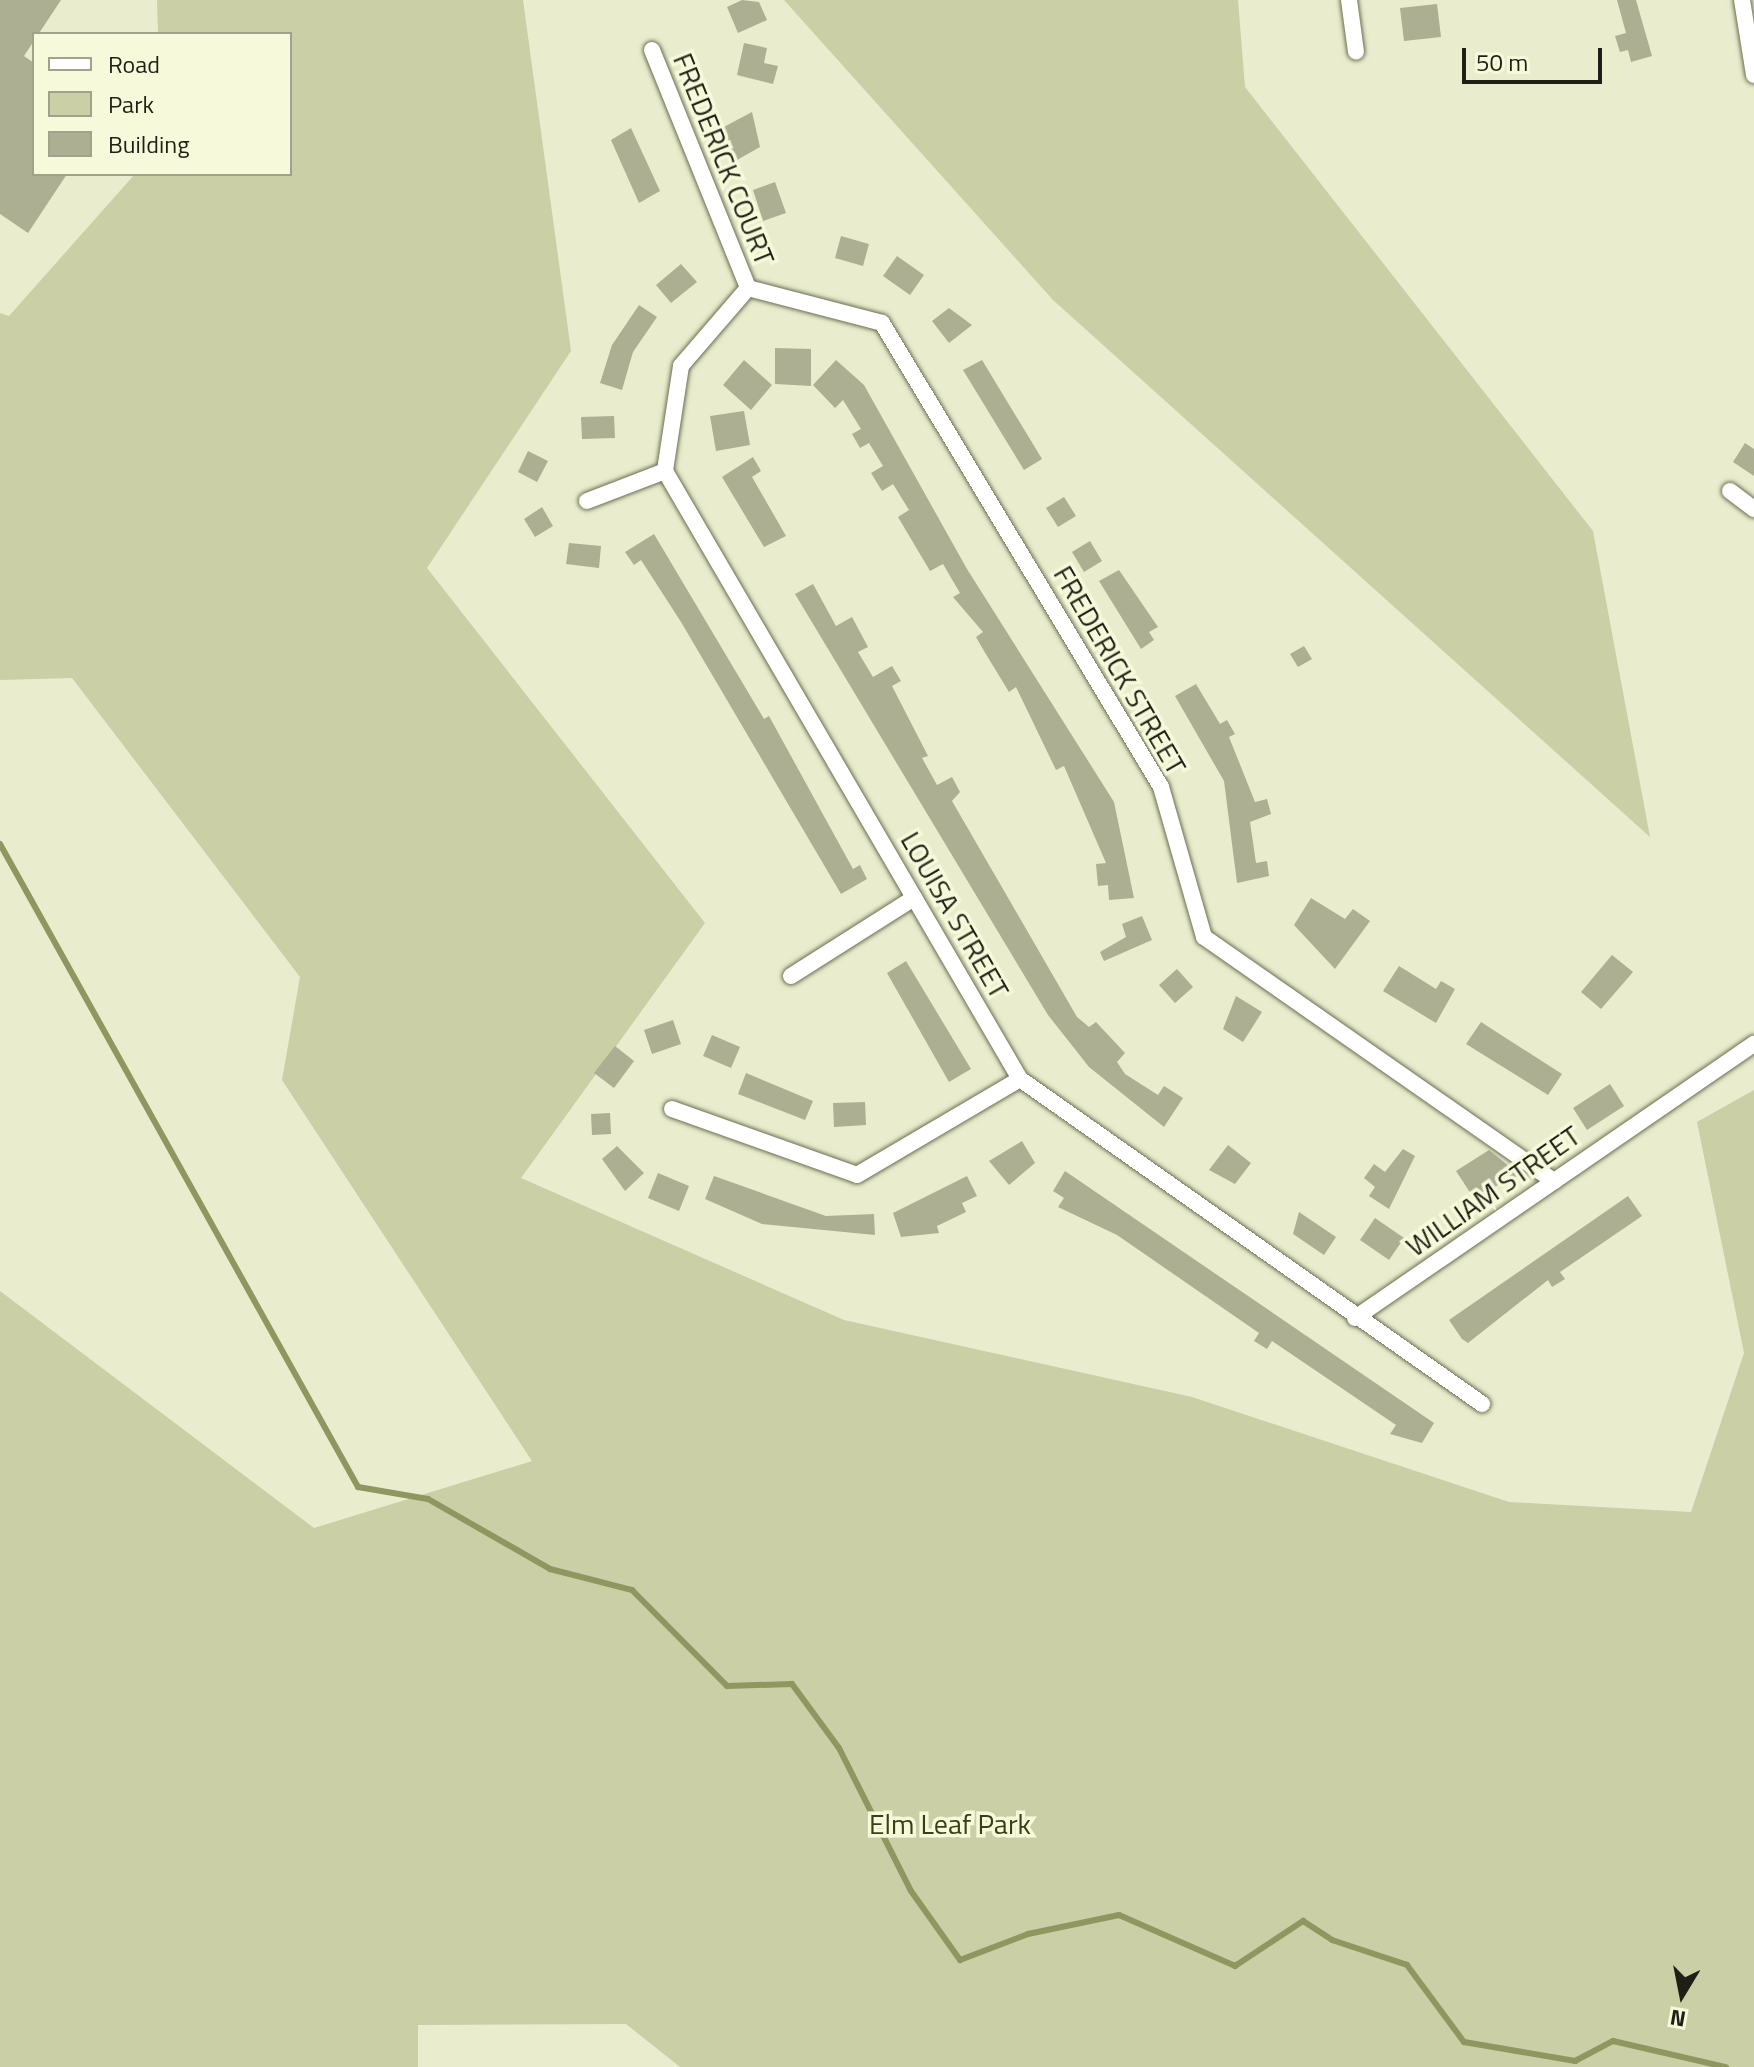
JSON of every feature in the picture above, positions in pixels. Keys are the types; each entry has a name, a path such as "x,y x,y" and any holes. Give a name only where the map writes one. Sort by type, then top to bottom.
{"street":[{"path":"1349,0 1356,52"},
{"path":"1742,0 1754,75"},
{"name":"FREDERICK COURT","path":"652,50 748,288"},
{"path":"587,501 665,471 681,366 748,288"},
{"name":"FREDERICK STREET","path":"748,288 882,323 1161,787 1204,937 1554,1181"},
{"name":"LOUISA STREET","path":"665,471 1020,1079 1355,1318 1482,1404"},
{"path":"1730,491 1754,509"},
{"path":"791,976 914,898"},
{"name":"WILLIAM STREET","path":"1355,1318 1754,1044"},
{"path":"672,1109 857,1175 1020,1079"}],"green space":[{"name":"Elm Leaf Park","path":"157,0 523,0 571,351 427,568 705,923 521,1178 844,1320 1192,1397 1509,1502 1691,1512 1744,1353 1697,1122 1754,1090 1754,2067 680,2067 626,2024 418,2025 418,2067 0,2067 0,1291 314,1528 532,1461 282,1080 300,977 72,678 0,680 0,313 9,316 133,176 292,176 292,32 158,32"},
{"path":"784,0 1238,0 1245,87 1593,531 1650,837 1053,300"}],"building":[{"path":"0,0 61,0 40,32 32,32 32,44 24,56 32,62 32,176 66,176 28,233 0,214"},
{"path":"742,0 759,2 767,20 738,33 727,7"},
{"path":"1617,0 1636,0 1652,56 1631,62 1628,50 1620,52 1615,36 1626,33"},
{"path":"1437,4 1441,37 1404,41 1400,8"},
{"path":"744,43 767,48 764,63 778,66 773,84 737,75"},
{"path":"752,112 760,147 737,160 720,129"},
{"path":"631,128 660,191 639,203 611,140"},
{"path":"775,182 786,213 763,221 753,190"},
{"path":"841,236 869,244 863,266 835,258"},
{"path":"897,256 924,275 910,295 883,276"},
{"path":"681,264 697,282 671,303 656,285"},
{"path":"639,305 657,317 633,352 622,390 600,383 612,345"},
{"path":"949,308 972,325 949,343 932,321"},
{"path":"775,348 811,349 811,386 775,384"},
{"path":"744,360 772,385 751,410 723,385"},
{"path":"836,360 864,385 967,569 1114,802 1134,898 1109,900 1108,885 1098,886 1096,864 1106,863 1064,766 1056,770 1016,687 1009,692 984,651 976,637 983,632 953,597 960,593 943,564 930,571 898,517 909,510 893,484 882,491 871,473 883,466 869,443 860,448 852,434 861,429 843,400 835,408 813,385"},
{"path":"982,360 1042,459 1024,470 963,370"},
{"path":"744,411 750,445 716,451 710,416"},
{"path":"614,416 615,438 582,439 581,417"},
{"path":"1745,443 1754,449 1754,476 1733,462"},
{"path":"528,451 548,461 537,482 518,472"},
{"path":"753,457 761,471 752,477 786,536 764,547 722,477"},
{"path":"1064,497 1076,516 1058,527 1046,508"},
{"path":"542,507 553,526 535,537 524,519"},
{"path":"654,534 764,719 769,716 853,869 860,865 867,879 841,894 681,622 641,560 634,565 625,552"},
{"path":"1090,541 1102,561 1084,572 1072,552"},
{"path":"569,543 601,546 599,568 566,564"},
{"path":"1119,570 1158,627 1149,632 1154,640 1141,649 1099,581"},
{"path":"813,584 836,626 852,617 868,647 858,652 873,677 892,666 901,681 892,686 928,756 922,758 937,785 952,777 960,792 952,801 1077,1017 1089,1027 1096,1022 1125,1053 1117,1062 1125,1074 1158,1095 1164,1086 1183,1098 1164,1127 1089,1067 1048,1015 795,594"},
{"path":"1304,646 1312,659 1298,667 1290,654"},
{"path":"1196,684 1220,724 1227,720 1235,734 1229,737 1255,802 1267,799 1271,814 1250,822 1256,863 1267,861 1269,876 1237,883 1224,781 1175,696"},
{"path":"1311,898 1345,919 1353,909 1370,921 1335,969 1294,925"},
{"path":"1142,916 1152,940 1104,961 1100,952 1126,937 1122,924"},
{"path":"1612,955 1633,972 1601,1009 1581,992"},
{"path":"906,961 971,1069 949,1082 887,973"},
{"path":"1399,966 1436,989 1441,981 1455,989 1436,1023 1383,991"},
{"path":"1177,969 1193,987 1175,1003 1159,985"},
{"path":"1236,996 1262,1012 1243,1042 1223,1029"},
{"path":"673,1020 681,1044 652,1054 644,1030"},
{"path":"1481,1022 1562,1074 1548,1095 1466,1044"},
{"path":"712,1035 740,1047 731,1068 703,1056"},
{"path":"615,1046 634,1061 614,1088 594,1073"},
{"path":"746,1073 813,1101 805,1120 738,1094"},
{"path":"1610,1084 1624,1106 1587,1130 1573,1108"},
{"path":"865,1102 866,1125 834,1127 833,1103"},
{"path":"610,1113 611,1134 592,1135 591,1114"},
{"path":"1022,1141 1035,1163 1009,1185 989,1161"},
{"path":"1228,1145 1251,1163 1235,1184 1209,1170"},
{"path":"617,1146 644,1173 625,1191 602,1159"},
{"path":"1403,1149 1415,1156 1389,1209 1369,1196 1375,1187 1364,1178 1374,1164 1385,1172"},
{"path":"1489,1150 1520,1175 1473,1197 1456,1171"},
{"path":"1065,1171 1434,1423 1422,1443 1390,1434 1396,1425 1272,1341 1267,1349 1254,1341 1259,1333 1117,1235 1058,1207 1064,1198 1053,1191"},
{"path":"658,1173 689,1186 679,1211 648,1198"},
{"path":"714,1176 826,1216 874,1214 875,1235 762,1224 705,1199"},
{"path":"967,1176 977,1196 962,1203 966,1212 937,1226 939,1233 901,1237 893,1213"},
{"path":"1628,1196 1642,1216 1560,1272 1565,1279 1552,1287 1548,1280 1468,1343 1462,1339 1449,1320"},
{"path":"1299,1212 1336,1237 1324,1255 1293,1234"},
{"path":"1375,1218 1404,1238 1389,1260 1360,1240"}],"waterway":[{"path":"0,844 358,1487 428,1499 550,1569 632,1590 727,1686 792,1684 839,1748 911,1891 960,1960 1028,1934 1119,1915 1235,1966 1303,1921 1332,1940 1407,1965 1464,2042 1575,2061 1613,2041 1726,2067"}]}
